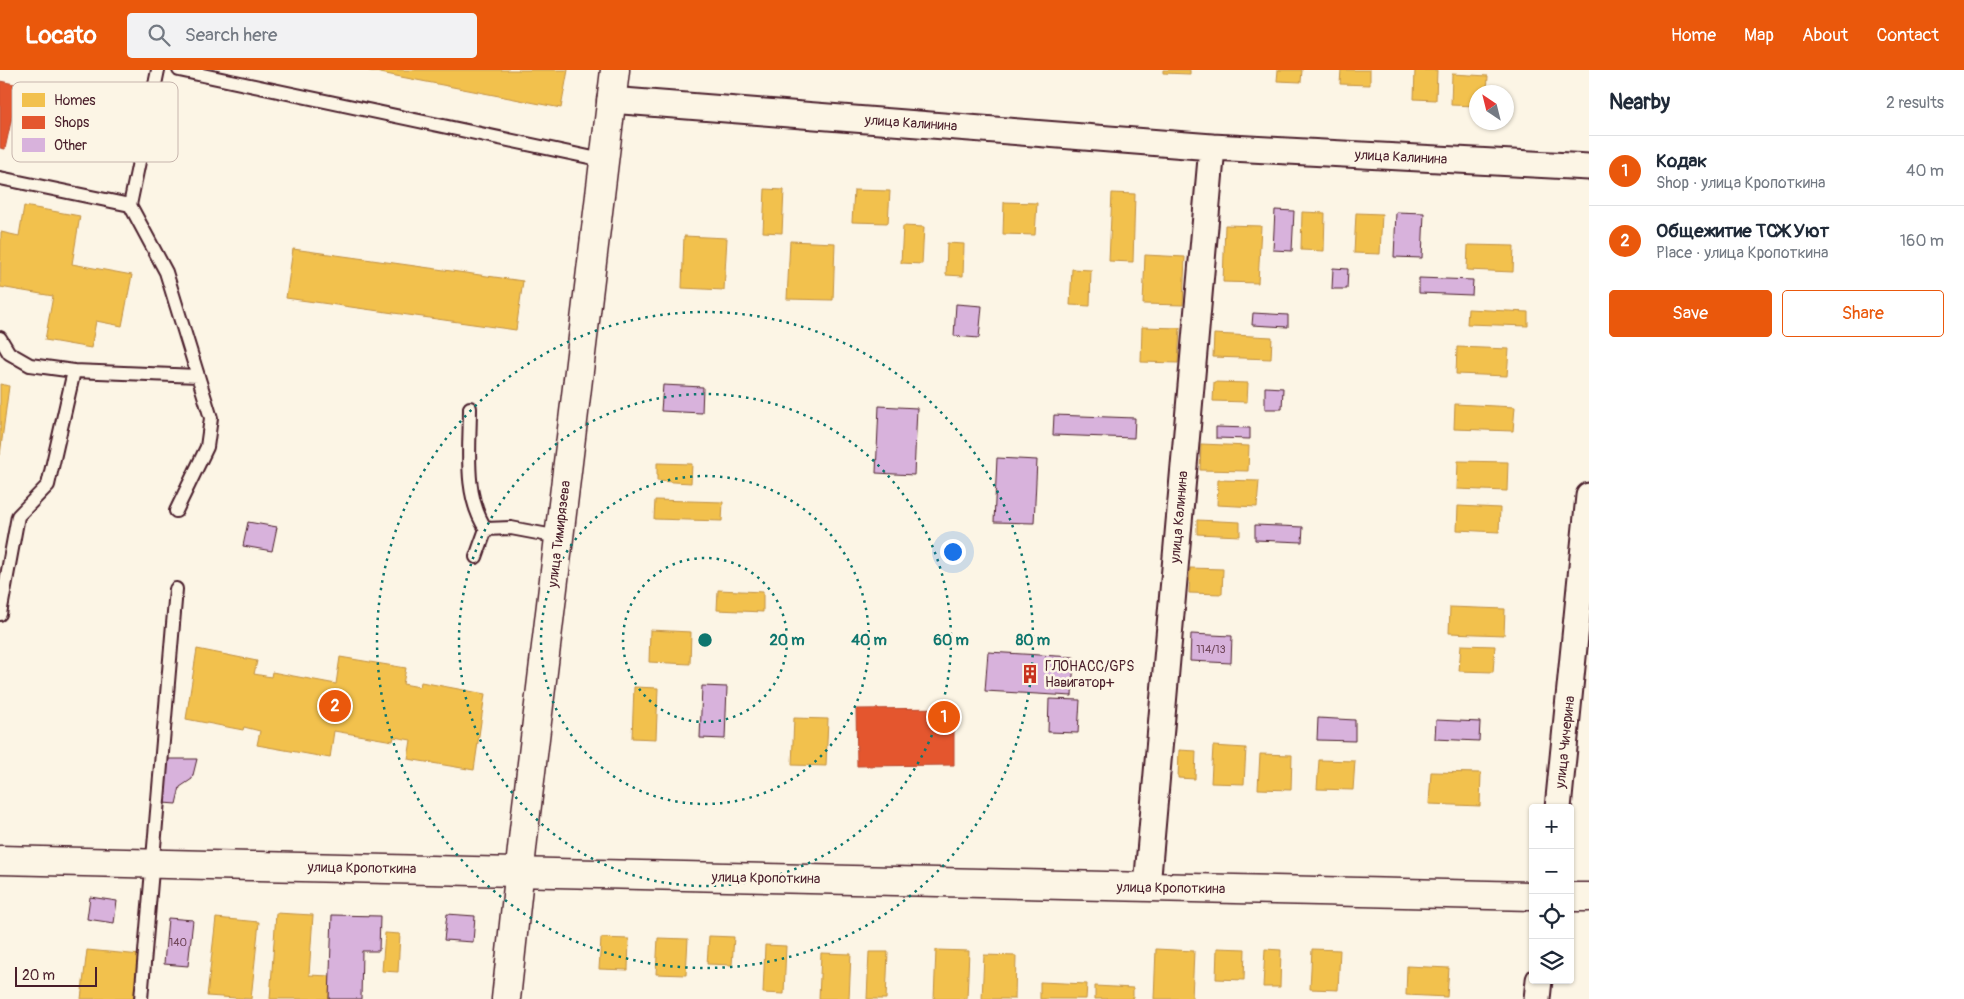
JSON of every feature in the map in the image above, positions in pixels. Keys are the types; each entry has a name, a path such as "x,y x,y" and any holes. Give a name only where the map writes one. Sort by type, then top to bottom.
{"main road":[{"name":"улица Тимирязева","path":"506,999 519,872 615,70"},
{"name":"улица Кропоткина","path":"0,860 1529,896"},
{"path":"1574,897 1589,898"}],"street":[{"name":"улица Калинина","path":"610,100 1212,146 1589,167"},
{"name":"улица Калинина","path":"1147,887 1212,146"},
{"name":"улица Чичерина","path":"1558,804 1589,496"},
{"path":"1537,999 1539,984"}],"lane":[{"path":"180,70 603,160"},
{"path":"139,162 130,205 166,272 211,418 207,446 176,512"},
{"path":"0,178 130,205"},
{"path":"0,338 9,353 30,365 74,371 198,376"},
{"path":"0,614 18,516 48,485 74,371"},
{"path":"470,408 471,493 478,518 486,529"},
{"path":"486,529 511,528 559,537"},
{"path":"476,557 486,529"},
{"path":"141,999 176,589"}],"building: Homes":[{"path":"365,70 568,70 561,108"},
{"path":"1163,70 1190,70 1190,74 1163,73"},
{"path":"1278,70 1302,70 1301,82 1277,81"},
{"path":"1341,70 1370,70 1370,85 1340,84"},
{"path":"1415,70 1437,70 1436,100 1414,99"},
{"path":"1452,74 1488,76 1487,85 1469,85 1469,106 1451,105"},
{"path":"765,189 784,190 782,233 763,232"},
{"path":"854,190 890,191 888,223 852,222"},
{"path":"1112,193 1135,194 1133,262 1109,261"},
{"path":"1004,202 1037,203 1035,235 1003,234"},
{"path":"24,206 80,216 72,264 132,275 122,326 96,321 91,348 45,340 53,296 0,287 1,232 19,236"},
{"path":"1302,212 1325,213 1324,251 1301,250"},
{"path":"1356,213 1382,214 1380,254 1354,253"},
{"path":"1225,225 1261,226 1258,283 1223,282"},
{"path":"903,226 924,227 922,264 901,263"},
{"path":"684,236 727,238 724,290 682,288"},
{"path":"790,241 835,243 833,300 787,299"},
{"path":"947,243 964,244 963,276 946,275"},
{"path":"1468,245 1514,246 1513,272 1467,270"},
{"path":"293,249 523,281 516,330 286,298"},
{"path":"1145,255 1185,257 1183,305 1143,304"},
{"path":"1072,269 1091,270 1090,306 1070,305"},
{"path":"1468,309 1528,312 1528,326 1467,324"},
{"path":"1142,327 1180,328 1178,363 1141,362"},
{"path":"1214,334 1272,337 1271,359 1213,357"},
{"path":"1457,347 1509,349 1507,376 1456,374"},
{"path":"1214,382 1248,383 1247,402 1213,401"},
{"path":"0,384 9,386 0,455"},
{"path":"1455,404 1515,407 1513,431 1454,429"},
{"path":"1201,444 1249,446 1248,471 1200,470"},
{"path":"1458,461 1508,462 1507,491 1457,489"},
{"path":"657,463 692,464 691,483 657,481"},
{"path":"1218,480 1259,481 1257,507 1217,505"},
{"path":"655,500 723,502 722,521 654,519"},
{"path":"1458,506 1500,508 1499,532 1457,530"},
{"path":"1197,520 1240,522 1240,536 1197,534"},
{"path":"1190,568 1223,569 1222,594 1189,593"},
{"path":"718,590 763,592 763,612 717,610"},
{"path":"1450,607 1505,609 1504,635 1449,633"},
{"path":"650,630 691,632 690,664 649,662"},
{"path":"1461,645 1495,646 1493,672 1459,671"},
{"path":"197,649 257,661 254,674 271,677 272,672 336,684 340,657 406,668 403,684 420,687 421,682 485,694 474,770 408,759 411,740 394,737 393,741 334,731 330,758 257,745 260,731 244,727 243,730 186,719"},
{"path":"634,687 658,688 656,739 632,738"},
{"path":"794,718 828,719 826,766 792,765"},
{"path":"1213,746 1246,748 1244,784 1211,783"},
{"path":"1179,750 1196,751 1195,779 1178,778"},
{"path":"1260,754 1292,755 1291,790 1258,789"},
{"path":"1319,760 1355,761 1353,790 1317,789"},
{"path":"1431,772 1481,773 1480,806 1429,804"},
{"path":"276,913 313,915 309,975 330,976 329,999 270,999"},
{"path":"216,918 259,922 251,999 207,996"},
{"path":"385,933 400,934 398,972 382,971"},
{"path":"709,936 734,937 732,965 707,964"},
{"path":"601,938 629,939 628,970 599,969"},
{"path":"658,938 688,939 686,975 656,974"},
{"path":"765,945 786,946 784,994 763,993"},
{"path":"1217,948 1245,949 1244,980 1216,979"},
{"path":"1156,949 1194,951 1192,999 1154,999"},
{"path":"1265,949 1281,950 1280,987 1263,987"},
{"path":"1312,949 1340,950 1338,990 1310,989"},
{"path":"87,950 141,955 135,999 81,999"},
{"path":"936,950 969,951 967,999 934,999"},
{"path":"869,952 888,952 886,999 867,999"},
{"path":"821,953 851,954 849,999 819,999"},
{"path":"984,955 1016,956 1015,999 982,999"},
{"path":"1407,966 1449,968 1447,997 1406,995"},
{"path":"1040,982 1087,984 1086,999 1040,999"},
{"path":"1095,986 1133,988 1133,999 1095,999"}],"building: Shops":[{"path":"0,81 12,84 12,117 5,149 0,148"},
{"path":"954,708 954,765 857,766 856,709"}],"building: Other":[{"path":"1275,210 1294,211 1292,251 1273,250"},
{"path":"1396,212 1424,213 1422,258 1394,257"},
{"path":"1333,268 1348,269 1347,289 1332,289"},
{"path":"1419,278 1473,280 1472,295 1419,293"},
{"path":"956,304 982,306 979,338 954,336"},
{"path":"1253,313 1288,315 1288,327 1252,325"},
{"path":"663,385 703,387 702,413 661,411"},
{"path":"1265,387 1283,388 1282,409 1265,409"},
{"path":"879,406 917,408 914,475 876,473"},
{"path":"1054,415 1135,418 1134,438 1053,435"},
{"path":"1216,427 1250,428 1250,439 1216,438"},
{"path":"997,458 1037,460 1034,523 994,522"},
{"path":"248,522 277,527 272,551 243,546"},
{"path":"1255,525 1303,527 1302,542 1255,540"},
{"path":"1191,634 1232,636 1231,663 1190,661"},
{"name":"ГЛОНАСС/GPS Навигатор+","path":"988,652 1074,657 1072,696 985,691"},
{"path":"702,686 727,687 725,739 700,738"},
{"path":"1049,699 1080,700 1078,733 1048,732"},
{"path":"1318,718 1355,720 1355,741 1317,740"},
{"path":"1436,720 1480,722 1479,741 1435,739"},
{"path":"167,759 197,759 192,779 180,787 176,804 163,803"},
{"path":"90,897 117,901 114,923 87,919"},
{"path":"447,914 475,916 473,942 444,940"},
{"path":"332,915 380,916 379,951 362,951 361,999 329,999"},
{"path":"168,918 193,920 188,966 164,964"}],"place":[{"name":"ГЛОНАСС/GPS Навигатор+","path":"1030,674"},
{"name":"Общежитие ТСЖ Уют","path":"335,706"},
{"name":"Кодак","path":"944,717"}]}
